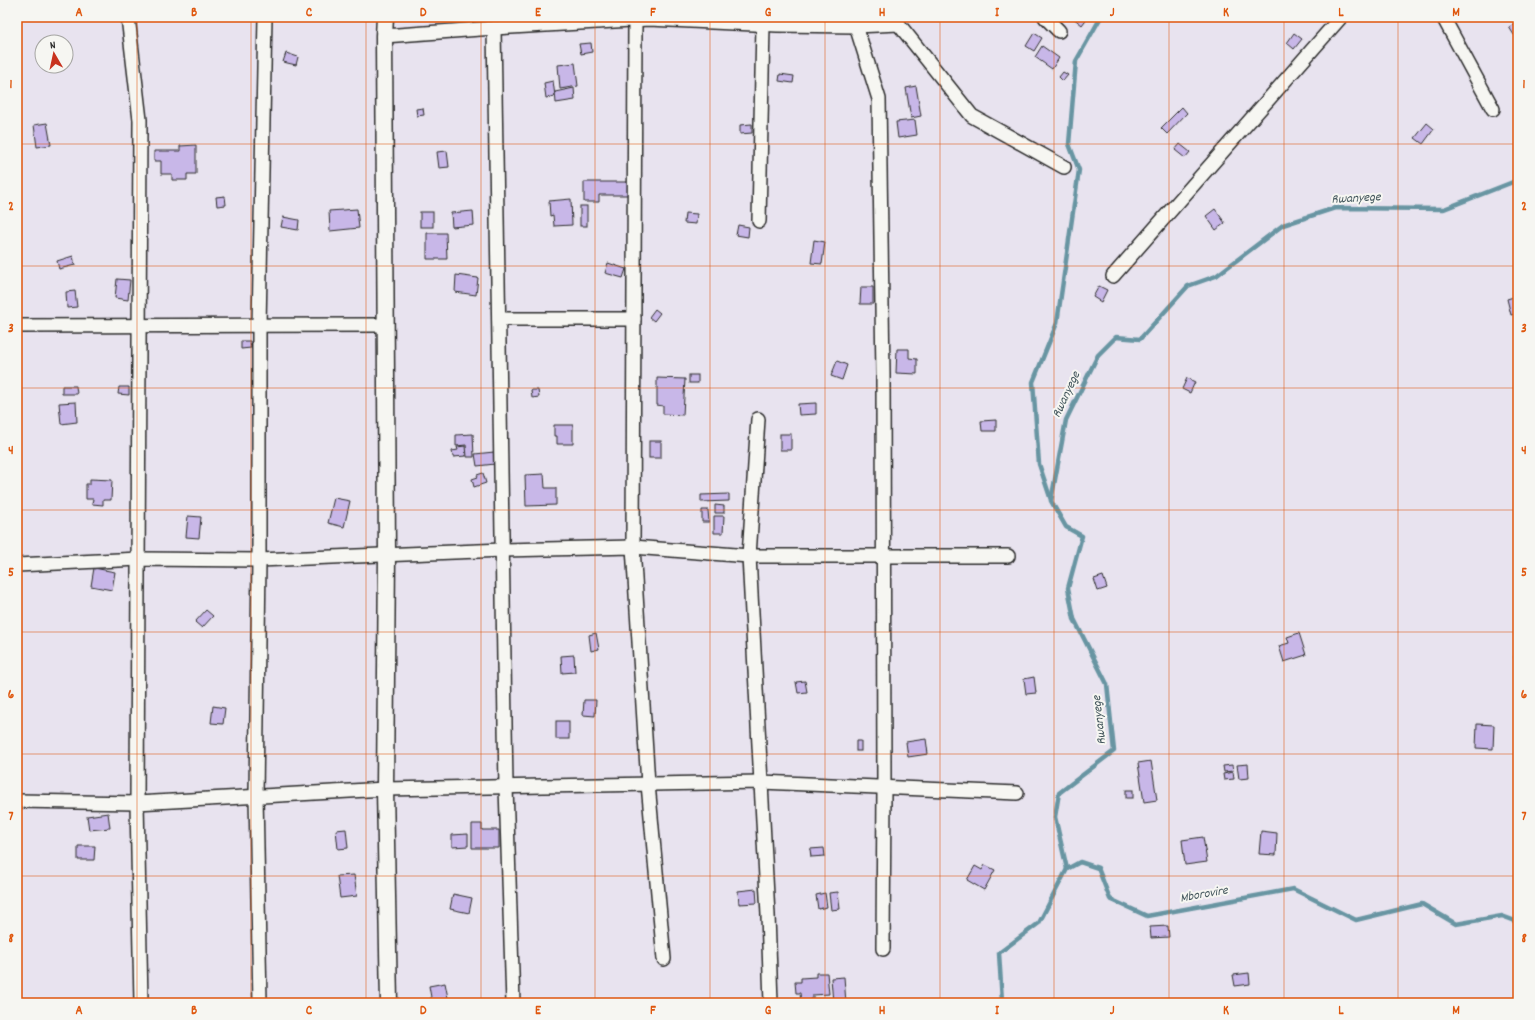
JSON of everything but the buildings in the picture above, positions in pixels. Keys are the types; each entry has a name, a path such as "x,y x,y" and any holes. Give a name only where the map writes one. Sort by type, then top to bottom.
{"street":[{"path":"128,17 140,120 137,803 141,1003"},
{"path":"260,1003 256,796 259,560 259,325 265,17"},
{"path":"385,17 387,555 385,789 389,1003"},
{"path":"1045,17 1059,31"},
{"path":"1113,276 1341,17"},
{"path":"1443,17 1493,109"},
{"path":"384,36 649,18 763,25 777,21 856,26 896,20 972,116 1064,167"},
{"path":"635,20 632,547 648,784 664,959"},
{"path":"759,221 763,25"},
{"path":"856,26 878,99 883,374 883,949"},
{"path":"494,28 506,787 513,1003"},
{"path":"499,319 634,319"},
{"path":"17,326 385,325"},
{"path":"758,419 749,556 768,915 771,1003"},
{"path":"17,565 138,559 259,560 502,550 632,547 749,556 1008,556"},
{"path":"17,801 137,803 385,789 761,782 1017,794"}],"waterway":[{"path":"1051,500 1039,464 1033,382 1057,323 1079,170 1069,144 1076,61 1101,17"},
{"name":"Rwanyege","path":"1067,869 1055,817 1059,793 1114,751 1107,684 1074,619 1068,588 1082,536 1066,527 1051,501 1066,420 1098,355 1116,337 1140,339 1188,286 1216,276 1283,225 1335,208 1444,209 1518,180"},
{"name":"Mborovire","path":"1001,1003 999,953 1039,923 1067,869 1080,862 1098,868 1110,899 1147,916 1293,889 1356,920 1422,904 1456,924 1502,916 1518,922"}]}
